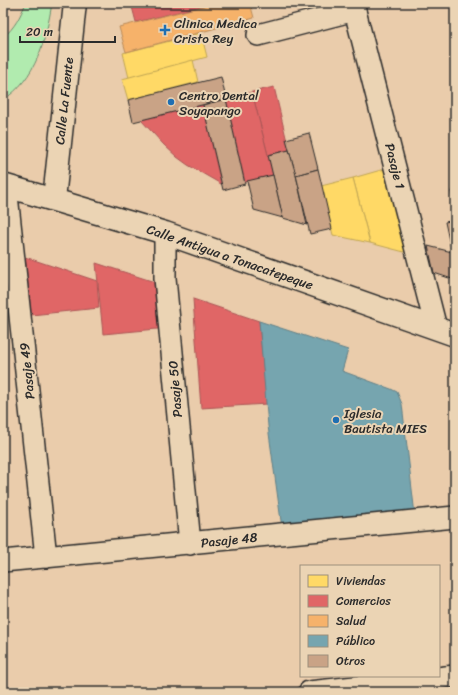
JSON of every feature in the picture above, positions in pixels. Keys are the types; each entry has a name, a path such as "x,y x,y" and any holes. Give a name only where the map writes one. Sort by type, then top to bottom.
{"main road":[{"name":"Calle La Fuente","path":"54,199 75,3"},
{"name":"Calle Antigua a Tonacatepeque","path":"5,185 165,233 445,332"}],"street":[{"path":"258,35 354,7"},
{"name":"Pasaje 1","path":"354,7 445,332"},
{"name":"Pasaje 49","path":"5,185 46,557"},
{"name":"Pasaje 50","path":"165,233 165,278 190,544"},
{"name":"Pasaje 48","path":"3,561 455,517"},
{"path":"309,692 455,676"}],"green space":[{"path":"26,3 52,3 43,44 38,58 24,81 3,100 3,66 8,63 3,55 3,37 14,26"}],"building: Viviendas":[{"path":"201,33 207,57 129,78 123,53"},
{"path":"193,60 198,82 128,100 122,79"},
{"path":"388,168 408,253 370,243 353,178"},
{"path":"353,178 370,243 333,235 321,186"}],"building: Comercios":[{"path":"131,3 216,3 136,22"},
{"path":"274,87 289,150 268,155 252,92"},
{"path":"252,92 273,175 245,182 226,99"},
{"path":"203,105 221,184 177,157 141,120"},
{"path":"3,239 8,293 3,294"},
{"path":"25,257 97,281 99,308 31,315"},
{"path":"96,263 164,285 168,328 103,334"},
{"path":"193,299 259,321 267,404 201,408"}],"building: Salud":[{"name":"Clinica Medica Cristo Rey","path":"216,3 250,3 254,18 126,52 119,27"}],"building: Público":[{"name":"Iglesia Bautista MIES","path":"259,321 348,350 342,371 397,392 402,404 415,515 282,528 268,426"}],"building: Otros":[{"name":"Centro Dental Soyapango","path":"221,77 226,99 133,122 128,100"},
{"path":"226,99 245,184 223,190 203,105"},
{"path":"309,133 318,169 296,175 286,139"},
{"path":"289,150 307,225 283,218 268,155"},
{"path":"318,169 332,229 310,234 296,175"},
{"path":"273,175 283,218 254,210 247,181"},
{"path":"455,190 455,208 451,191"},
{"path":"455,220 455,259 453,259 445,222"},
{"path":"428,246 452,252 453,259 455,259 455,280 434,273"}],"place":[{"name":"Clinica Medica Cristo Rey","path":"165,30"},
{"name":"Centro Dental Soyapango","path":"171,102"},
{"name":"Iglesia Bautista MIES","path":"336,420"}]}
